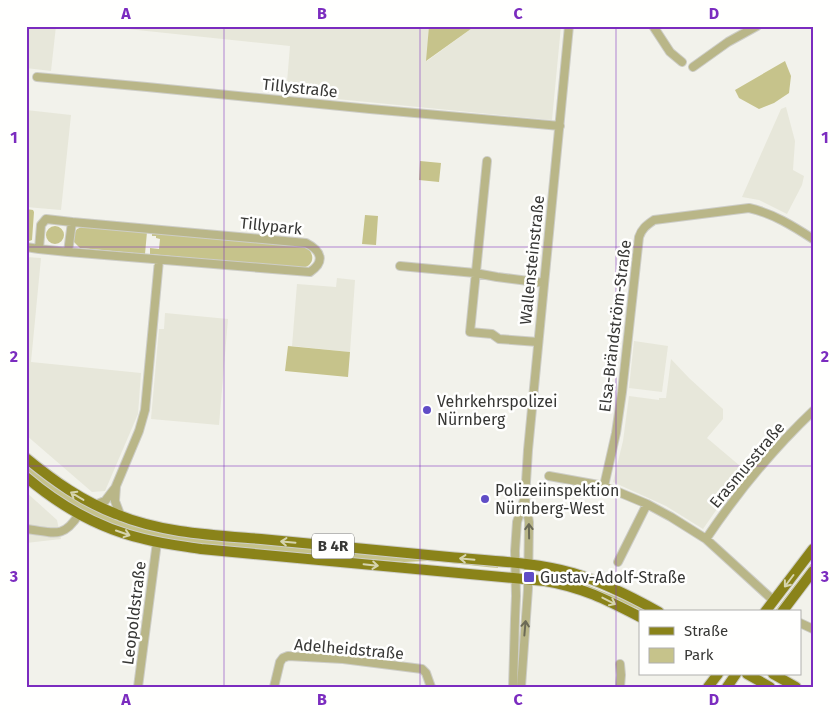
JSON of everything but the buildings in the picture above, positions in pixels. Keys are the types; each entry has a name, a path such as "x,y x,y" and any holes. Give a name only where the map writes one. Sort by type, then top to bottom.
{"main road":[{"name":"B 4R","path":"26,458 68,490 95,505 121,517 160,528 202,534 528,565 559,570 591,579 655,610"},
{"name":"B 4R","path":"26,477 56,500 79,514 137,538 201,548 558,583 578,588 606,599 639,617"},
{"path":"766,610 813,549"},
{"path":"784,610 813,572"},
{"path":"708,687 716,676"},
{"path":"727,687 735,676"},
{"path":"751,676 770,687"},
{"path":"777,676 796,687"}],"street":[{"name":"Wallensteinstraße","path":"521,687 529,580 529,522 525,498 528,443 569,26"},
{"path":"653,26 670,52 682,62"},
{"path":"693,67 728,42 757,26"},
{"name":"Tillystraße","path":"37,77 560,126"},
{"path":"487,161 470,332 492,334 499,339 538,342"},
{"name":"Elsa-Brändström-Straße","path":"604,486 616,433 622,392 639,237 646,225 654,220 749,208 762,211 785,222 813,239"},
{"name":"Tillypark","path":"26,247 38,249 68,252 310,272 317,268 320,260 319,253 306,243 46,220 42,225 38,249"},
{"path":"68,252 72,222"},
{"path":"95,505 108,498 116,486 139,430 145,410 159,260"},
{"path":"400,266 475,272 544,283"},
{"name":"Erasmusstraße","path":"706,539 739,492 813,410"},
{"path":"549,476 604,486 647,504 671,517 706,539 774,600"},
{"path":"116,486 115,504 121,517"},
{"name":"Wallensteinstraße","path":"513,687 517,522 525,498"},
{"path":"618,562 647,504"},
{"path":"26,529 64,531 71,526 79,514"},
{"name":"Leopoldstraße","path":"138,687 157,542"},
{"name":"Adelheidstraße","path":"274,687 280,662 288,656 343,659 422,669 426,673 430,687"},
{"path":"620,664 620,687"}],"shaded area":[{"path":"26,26 56,26 51,71 26,68"},
{"path":"99,26 429,26 427,61 475,26 561,26 552,120 286,94 290,46"},
{"path":"786,107 795,141 793,170 804,176 802,185 787,214 759,200 742,197 781,109"},
{"path":"26,110 71,115 61,210 26,207"},
{"path":"26,257 41,258 31,362 141,373 138,414 105,491 92,492 26,435"},
{"path":"337,278 355,280 350,352 292,346 297,284 336,287"},
{"path":"165,313 228,319 219,425 151,419 159,329 164,329"},
{"path":"634,341 668,346 662,392 629,388"},
{"path":"671,359 723,409 723,419 707,438 746,471 703,529 666,506 613,482 623,441 629,396 659,400 659,398 666,398"},
{"path":"26,492 57,520 61,539 26,543"}],"green space":[{"path":"429,26 475,26 426,61"},
{"path":"785,61 791,76 789,93 774,103 759,109 739,98 735,90"},
{"path":"420,161 441,163 439,182 419,180"},
{"path":"26,209 33,210 34,212 32,240 27,242"},
{"path":"365,215 378,216 376,245 362,244"},
{"path":"51,226 59,226 64,231 62,242 51,244 46,239 46,231"},
{"path":"84,226 147,232 145,254 80,248 74,242 74,234 77,229"},
{"path":"152,233 304,246 311,252 312,260 308,266 300,268 150,254 150,248 159,249 160,239 152,236"},
{"path":"288,346 350,352 348,377 285,371"},
{"path":"26,465 57,488 84,504 129,524 498,565 498,568 424,561 404,562 201,544 156,537 120,527 86,512 40,483 26,471"},
{"path":"813,561 813,564 778,610 776,610"},
{"path":"545,575 576,581 647,610 640,610 583,586 545,577"}],"place":[{"name":"Vehrkehrspolizei Nürnberg","path":"427,410"},
{"name":"Polizeiinspektion Nürnberg-West","path":"485,499"},
{"name":"Gustav-Adolf-Straße","path":"529,577"}]}
